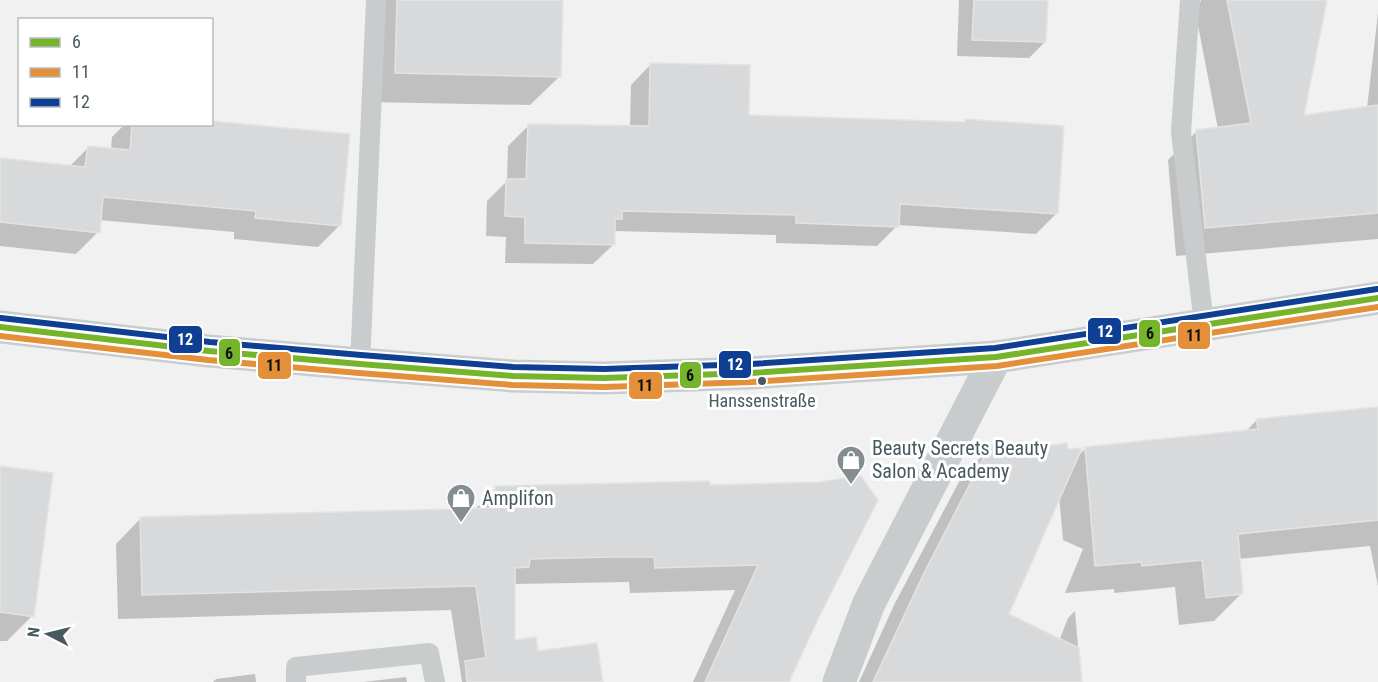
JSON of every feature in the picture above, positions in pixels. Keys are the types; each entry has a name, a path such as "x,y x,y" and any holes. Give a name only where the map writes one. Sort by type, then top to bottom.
{"street":[{"path":"0,327 209,351 360,364 513,376 604,378 751,374 996,357 1378,298"},
{"path":"839,682 869,603 996,357"}],"lane":[{"path":"360,364 376,0"},
{"path":"1190,0 1181,132 1204,324"},
{"path":"296,682 297,667 429,653 435,682"}],"building":[{"path":"397,0 563,0 561,77 395,73"},
{"path":"974,0 1048,0 1046,42 972,40"},
{"path":"1227,0 1327,0 1304,115 1378,105 1378,213 1205,228 1196,130 1251,123"},
{"path":"650,63 750,65 749,115 965,122 965,119 1064,126 1058,214 900,204 899,227 796,223 796,215 622,211 622,219 615,219 615,245 525,243 525,217 505,216 506,179 526,179 528,124 649,126"},
{"path":"213,121 350,134 341,226 255,218 256,211 103,197 100,233 0,222 0,158 85,167 88,146 130,150 132,126 213,126"},
{"path":"1378,407 1378,520 1238,534 1243,594 1206,598 1202,560 1142,566 1141,562 1095,566 1085,447 1258,429 1256,419"},
{"path":"1023,441 1031,448 1067,443 1068,449 1082,448 1009,614 1079,648 1082,682 873,682 924,573 990,445"},
{"path":"0,466 53,473 34,617 0,612"},
{"path":"861,476 878,500 789,682 705,682 758,565 655,568 654,557 612,557 530,559 529,567 515,568 515,640 536,637 538,651 597,643 603,682 467,682 465,661 486,658 476,586 142,595 140,517 496,508 495,486 710,481 710,485 819,482"}],"transit line":[{"name":"12","path":"1,318 210,342 361,355 513,367 604,369 751,364 995,348 1377,289"},
{"name":"6","path":"0,327 209,351 360,364 513,376 604,378 751,373 996,357 1378,298"},
{"name":"11","path":"0,336 208,360 359,373 512,385 604,387 752,382 997,366 1378,307"}],"place":[{"name":"Hanssenstraße","path":"762,381"},
{"name":"Beauty Secrets Beauty Salon & Academy","path":"851,486"},
{"name":"Amplifon","path":"461,524"}]}
